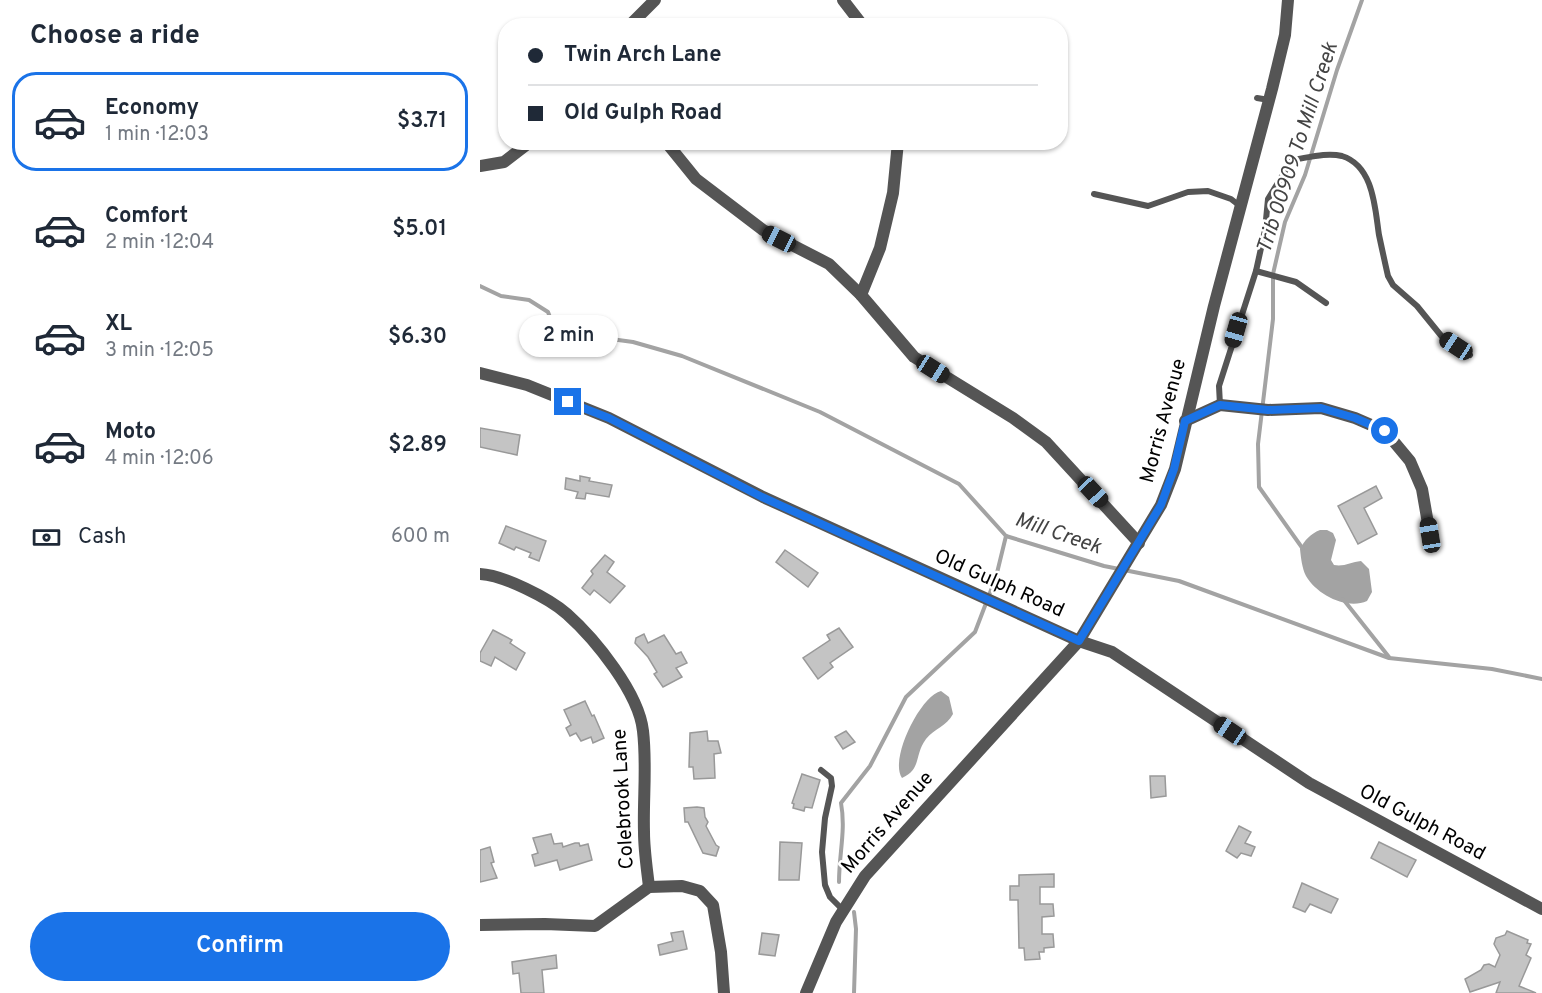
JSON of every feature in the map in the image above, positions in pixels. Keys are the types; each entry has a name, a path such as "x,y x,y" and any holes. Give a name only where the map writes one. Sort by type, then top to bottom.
{"street":[{"path":"637,18 655,0"},
{"path":"843,0 857,18"},
{"name":"Morris Avenue","path":"806,993 843,910 872,868 1079,641 1139,543 1168,490 1240,206 1263,99 1285,35 1288,0"},
{"path":"480,166 504,162 520,150"},
{"path":"672,150 696,179 763,230 828,264 861,295 914,357 1013,418 1046,442 1139,543"},
{"path":"861,295 882,239 893,193 897,150"},
{"name":"Old Gulph Road","path":"480,373 527,385 609,418 762,497 1079,641 1112,652 1331,796 1542,909"},
{"path":"1185,421 1220,405 1268,410 1321,408 1355,418 1385,431 1410,461 1422,489 1430,535"},
{"name":"Colebrook Lane","path":"480,574 488,574 526,589 565,612 606,658 632,698 643,729 644,833 649,887"},
{"path":"480,925 486,923 596,926 649,887 682,886 700,891 713,905 721,952 724,993"}],"lane":[{"path":"1220,405 1219,386 1256,271 1265,230 1268,199 1292,160 1319,156 1342,156 1362,171 1376,206 1388,276 1443,338 1470,355"},
{"path":"1094,194 1148,206 1188,192 1208,191 1231,199 1240,206"},
{"path":"1256,271 1296,282 1326,303"},
{"path":"821,770 831,778 832,786 825,818 822,852 825,885 830,897 843,910"}],"shaded area":[{"path":"1320,530 1333,533 1336,540 1331,560 1334,565 1361,561 1369,569 1372,592 1367,601 1351,604 1333,599 1317,589 1306,576 1300,549 1313,533"},
{"path":"941,691 949,697 953,714 926,739 915,766 902,778 899,769 900,758 909,730 924,704"}],"building":[{"path":"480,428 520,435 517,455 480,447"},
{"path":"580,476 590,478 589,481 612,485 609,497 586,493 585,499 576,498 578,492 565,489 566,478 580,481"},
{"path":"1376,486 1382,498 1364,508 1377,534 1358,544 1338,506"},
{"path":"506,526 546,541 539,561 529,557 531,553 516,547 514,550 499,543"},
{"path":"785,550 818,573 808,587 776,562"},
{"path":"605,555 614,562 607,572 625,586 610,603 594,590 590,595 582,588 593,574 591,571"},
{"path":"839,628 853,647 830,663 833,667 818,679 803,658 830,640 827,635"},
{"path":"493,630 512,640 510,643 525,653 516,670 495,657 491,666 480,661 480,653"},
{"path":"644,634 648,643 664,635 676,654 681,652 687,663 676,668 682,677 663,687 654,674 657,672 648,657 635,643 636,638"},
{"path":"585,701 604,738 593,743 591,737 581,741 576,733 570,736 566,728 571,725 564,710"},
{"path":"707,731 708,741 718,741 721,753 714,754 715,778 694,779 693,767 689,767 690,733"},
{"path":"846,731 855,742 843,749 835,737"},
{"path":"802,774 820,780 812,808 805,807 804,811 793,808 792,803"},
{"path":"1150,776 1165,776 1166,796 1151,798"},
{"path":"684,808 704,808 708,822 706,826 719,847 716,856 703,853 688,822 685,822"},
{"path":"1239,826 1251,832 1245,843 1255,847 1251,856 1241,853 1237,858 1226,851"},
{"path":"551,834 554,844 562,843 563,847 575,843 579,843 580,846 588,844 592,860 560,870 557,860 535,866 532,855 538,853 533,838"},
{"path":"780,842 802,843 799,880 779,880"},
{"path":"1379,842 1416,860 1407,877 1371,858"},
{"path":"490,847 494,862 491,863 497,878 480,882 480,850"},
{"path":"1054,874 1054,887 1040,887 1040,904 1053,904 1054,916 1042,917 1042,934 1053,934 1054,947 1044,948 1044,952 1039,952 1040,959 1025,960 1024,948 1019,948 1018,900 1010,900 1010,886 1019,886 1019,875"},
{"path":"1302,883 1338,899 1331,913 1310,904 1305,912 1293,907"},
{"path":"683,931 687,949 660,955 658,945 673,941 671,933"},
{"path":"1507,931 1528,940 1527,943 1531,944 1526,955 1531,958 1519,986 1536,993 1496,993 1500,982 1470,992 1465,979 1481,970 1484,965 1489,964 1495,967 1500,955 1494,944 1496,938 1505,935"},
{"path":"762,933 779,935 775,956 759,954"},
{"path":"556,955 557,968 542,970 544,993 521,993 519,973 513,974 512,962"}],"waterway":[{"name":"Trib 00909 To Mill Creek","path":"1303,549 1259,487 1258,444 1273,319 1273,274 1285,222 1305,175 1337,70 1362,0"},
{"name":"Mill Creek","path":"480,286 501,296 529,300 548,312 556,333 569,342 590,345 611,339 633,342 682,356 820,412 959,484 1006,536 1104,566 1179,581 1389,658 1492,669 1542,679"},
{"path":"839,882 843,832 841,803 870,766 906,697 975,632 996,577 1006,536"},
{"name":"Trib 00909 To Mill Creek","path":"1343,599 1389,657"},
{"path":"854,912 856,929 854,993"}],"route":[{"path":"568,402 609,418 762,497 1079,641 1161,505 1174,469 1185,421 1220,405 1268,410 1321,408 1355,418 1385,431"}]}
